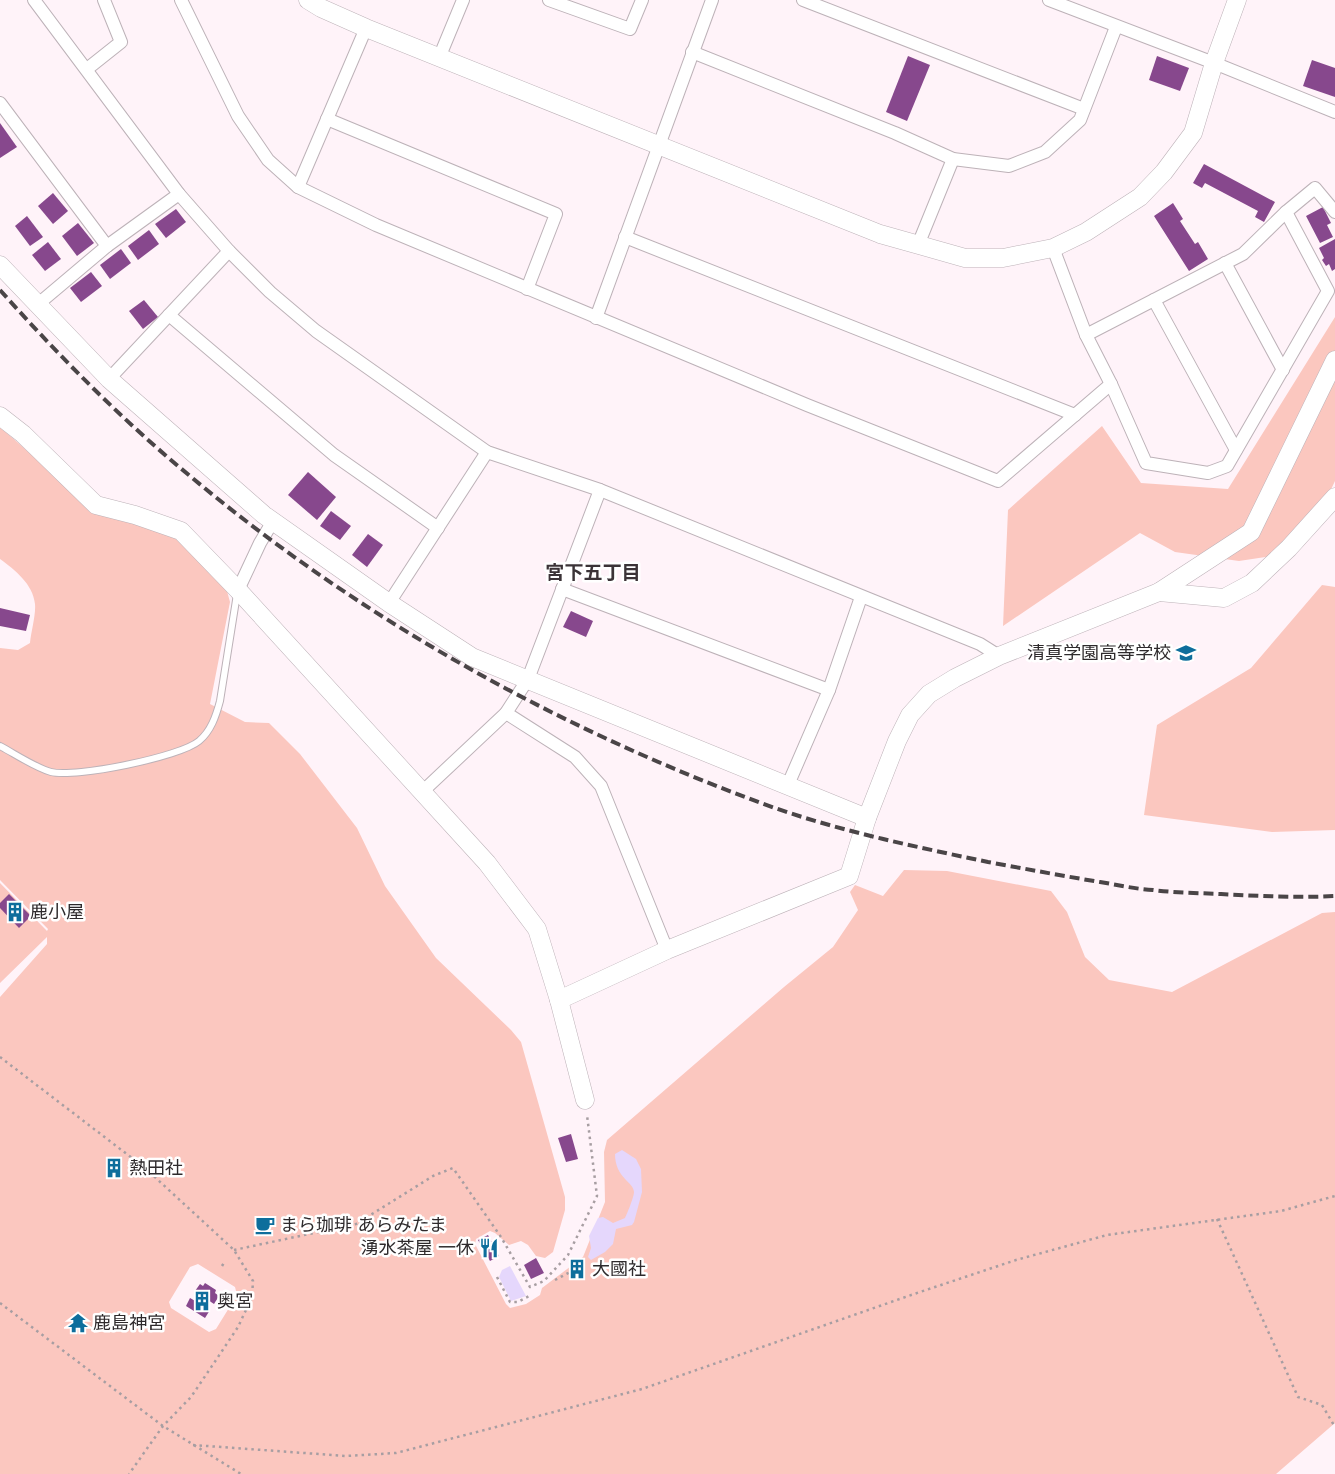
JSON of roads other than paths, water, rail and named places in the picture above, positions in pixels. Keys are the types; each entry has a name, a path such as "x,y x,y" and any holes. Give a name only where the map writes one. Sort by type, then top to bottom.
{"street":[{"path":"34,0 179,194 270,292 316,331 487,452 600,490 980,644 999,656"},
{"path":"87,69 121,42 104,0"},
{"path":"180,0 238,116 268,160 298,187 376,225 596,318 998,482 1111,384"},
{"path":"308,0 321,8 366,28 439,58 880,234 965,258 1002,258 1053,248 1086,232 1140,197 1164,172 1193,133 1214,63 1237,0"},
{"path":"439,58 463,0"},
{"path":"549,0 630,29 642,0"},
{"path":"596,318 712,0"},
{"path":"803,0 1084,109"},
{"path":"1049,0 1214,63 1335,112"},
{"path":"692,52 894,133 953,159 1009,166 1045,152 1080,120 1116,27"},
{"path":"298,187 366,28"},
{"path":"0,103 107,246"},
{"path":"327,119 556,214 527,289"},
{"path":"918,245 953,159"},
{"path":"1086,335 1243,254 1286,212 1315,188 1335,212"},
{"path":"37,305 107,246 179,194"},
{"path":"1053,248 1086,335 1111,384 1146,463 1208,473 1227,466 1328,291 1286,212"},
{"path":"625,237 1075,415"},
{"path":"109,379 229,250"},
{"path":"1225,263 1283,370"},
{"path":"0,266 109,379 273,521 389,603 472,657 867,818"},
{"path":"1154,300 1236,450"},
{"path":"169,315 334,455 438,528"},
{"path":"559,1000 667,950 849,876 867,818 897,741 910,715 929,694 955,678 999,656 1159,592 1251,532 1335,360"},
{"path":"0,416 23,434 96,505 135,515 181,532 238,590 487,863 537,929 559,1000 585,1100"},
{"path":"389,603 487,452"},
{"path":"422,792 506,713 528,679 600,490"},
{"path":"1159,592 1224,598 1252,583 1289,548 1335,496"},
{"path":"238,590 260,542 273,521"},
{"path":"562,590 829,690"},
{"path":"787,787 829,690 861,597"},
{"path":"506,713 575,757 601,786 667,950"}],"lane":[{"path":"0,746 50,772 63,773 95,770 139,762 177,753 198,742 208,733 216,717 238,590"}],"railway":[{"path":"0,290 68,363 140,433 254,527 321,576 461,664 608,740 684,773 789,813 873,837 931,850 1140,889 1264,896 1335,896"}],"place":[{"name":"清真学園高等学校","path":"1186,653"},
{"name":"鹿小屋","path":"15,912"},
{"name":"熱田社","path":"114,1168"},
{"name":"まら珈琲 あらみたま","path":"265,1225"},
{"name":"湧水茶屋 一休","path":"489,1248"},
{"name":"大國社","path":"577,1269"},
{"name":"奥宮","path":"202,1301"},
{"name":"鹿島神宮","path":"78,1323"}],"district":[{"name":"宮下五丁目","path":"593,572"}]}
